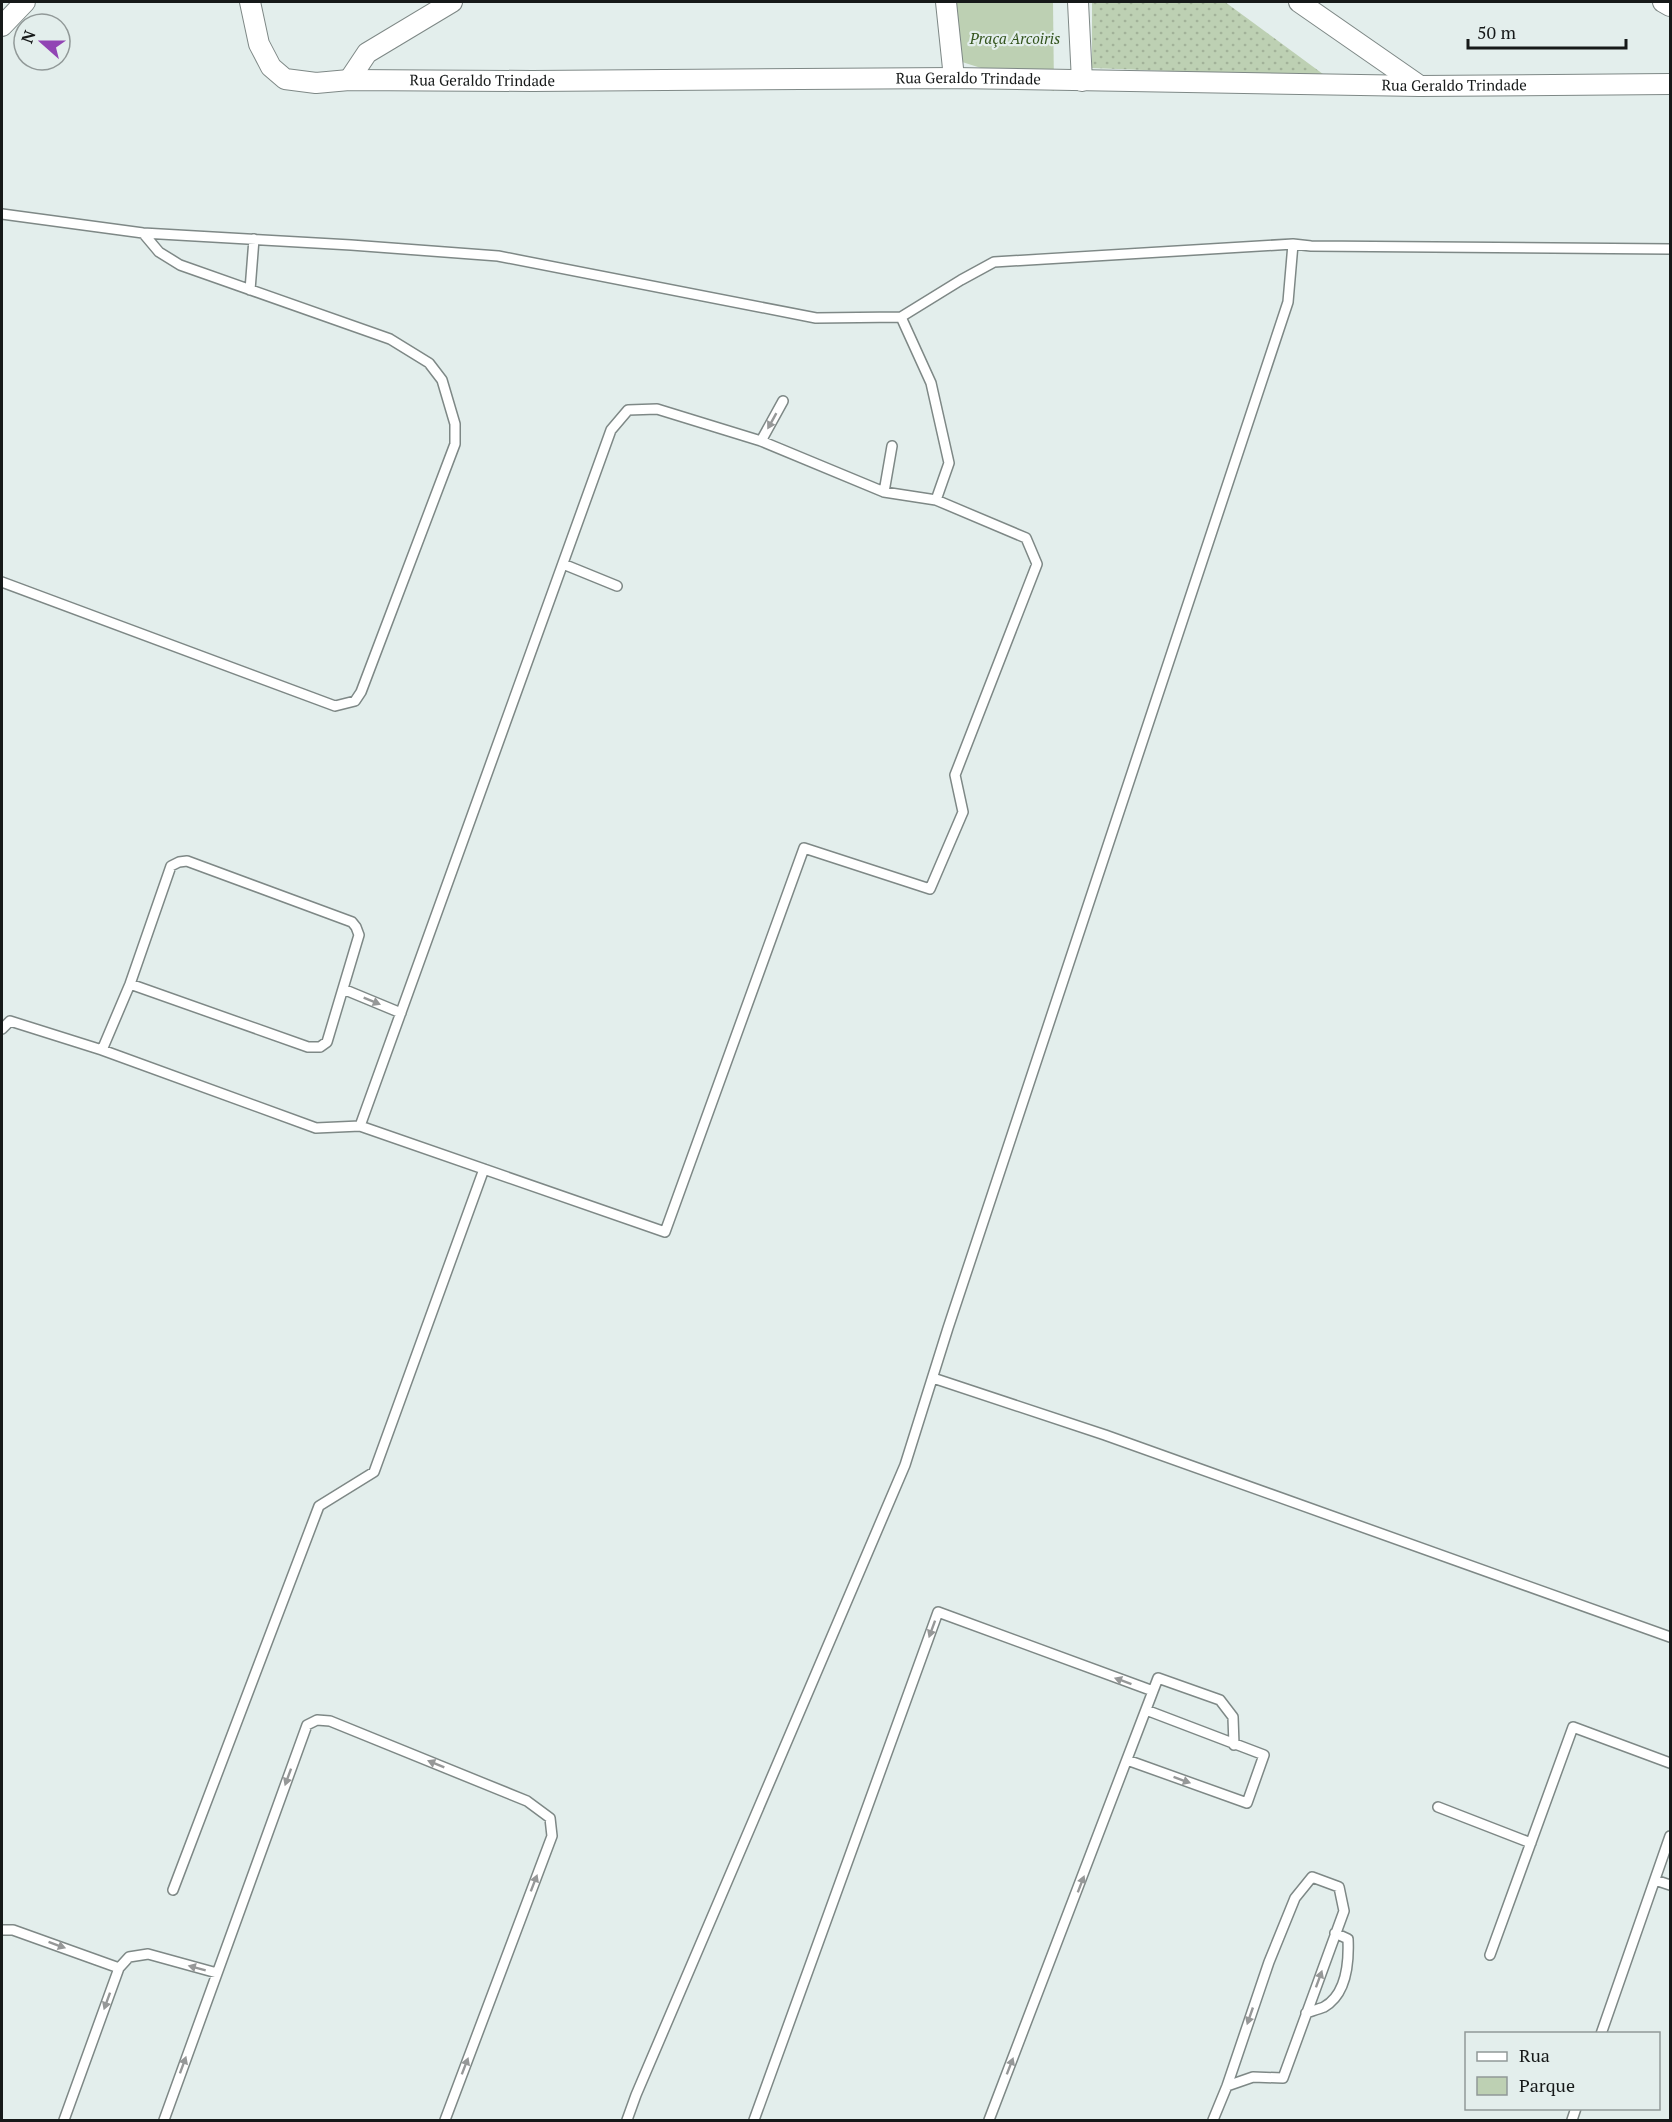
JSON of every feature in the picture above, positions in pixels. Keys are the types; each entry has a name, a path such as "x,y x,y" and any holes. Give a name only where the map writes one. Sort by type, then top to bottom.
{"street":[{"path":"2,27 25,2"},
{"name":"Rua Geraldo Trindade","path":"250,2 259,44 271,67 285,79 316,82 954,78 1419,86 1671,84"},
{"path":"349,80 367,52 452,2"},
{"path":"946,2 954,78"},
{"path":"1078,2 1082,81"},
{"path":"1299,2 1419,86"},
{"path":"1663,2 1671,6"}],"lane":[{"path":"2,214 143,233 498,256 816,318 901,317 994,262 1293,244 1671,249"},
{"path":"2,582 336,706 355,701 361,692 455,444 455,424 442,381 429,363 390,339 180,265 159,252 143,233"},
{"path":"250,290 254,239"},
{"path":"627,2121 636,2095 905,1465 1288,302 1293,244"},
{"path":"901,317 931,383 949,463 936,500"},
{"path":"761,441 783,401"},
{"path":"2,1029 10,1021 102,1050 316,1128 360,1126 665,1232 804,848 930,889 963,812 955,775 1037,564 1026,538 936,500 884,492 761,441 657,409 628,410 611,430 360,1126"},
{"path":"884,492 892,446"},
{"path":"563,564 617,586"},
{"path":"102,1050 130,984 171,866 179,862 187,861 352,922 359,935 327,1042 320,1047 308,1047 130,984"},
{"path":"342,989 401,1013"},
{"path":"173,1890 319,1506 374,1472 484,1169"},
{"path":"933,1378 1105,1435 1671,1637"},
{"path":"754,2121 938,1612 1153,1691"},
{"path":"989,2121 1158,1678 1220,1700 1233,1717 1234,1745"},
{"path":"1127,1760 1245,1804 1255,1779 1264,1755 1146,1710"},
{"path":"164,2121 307,1725 317,1720 330,1721 527,1801 550,1818 552,1836 445,2121"},
{"path":"1490,1955 1573,1727 1671,1764"},
{"path":"1438,1807 1531,1843"},
{"path":"1602,2032 1671,1836"},
{"path":"1213,2121 1269,1962 1295,1898 1311,1877 1339,1887 1344,1911 1283,2078 1253,2077 1227,2086"},
{"path":"1655,1880 1671,1885"},
{"path":"2,1930 13,1930 119,1968"},
{"path":"1306,2013 1326,2006 1341,1989 1349,1958 1348,1939 1335,1934"},
{"path":"64,2121 119,1968 129,1957 147,1954 217,1973"}],"green space":[{"name":"Praça Arcoiris","path":"952,2 1053,2 1054,91 959,61"},
{"path":"1092,2 1225,2 1327,77 1092,68"}]}
